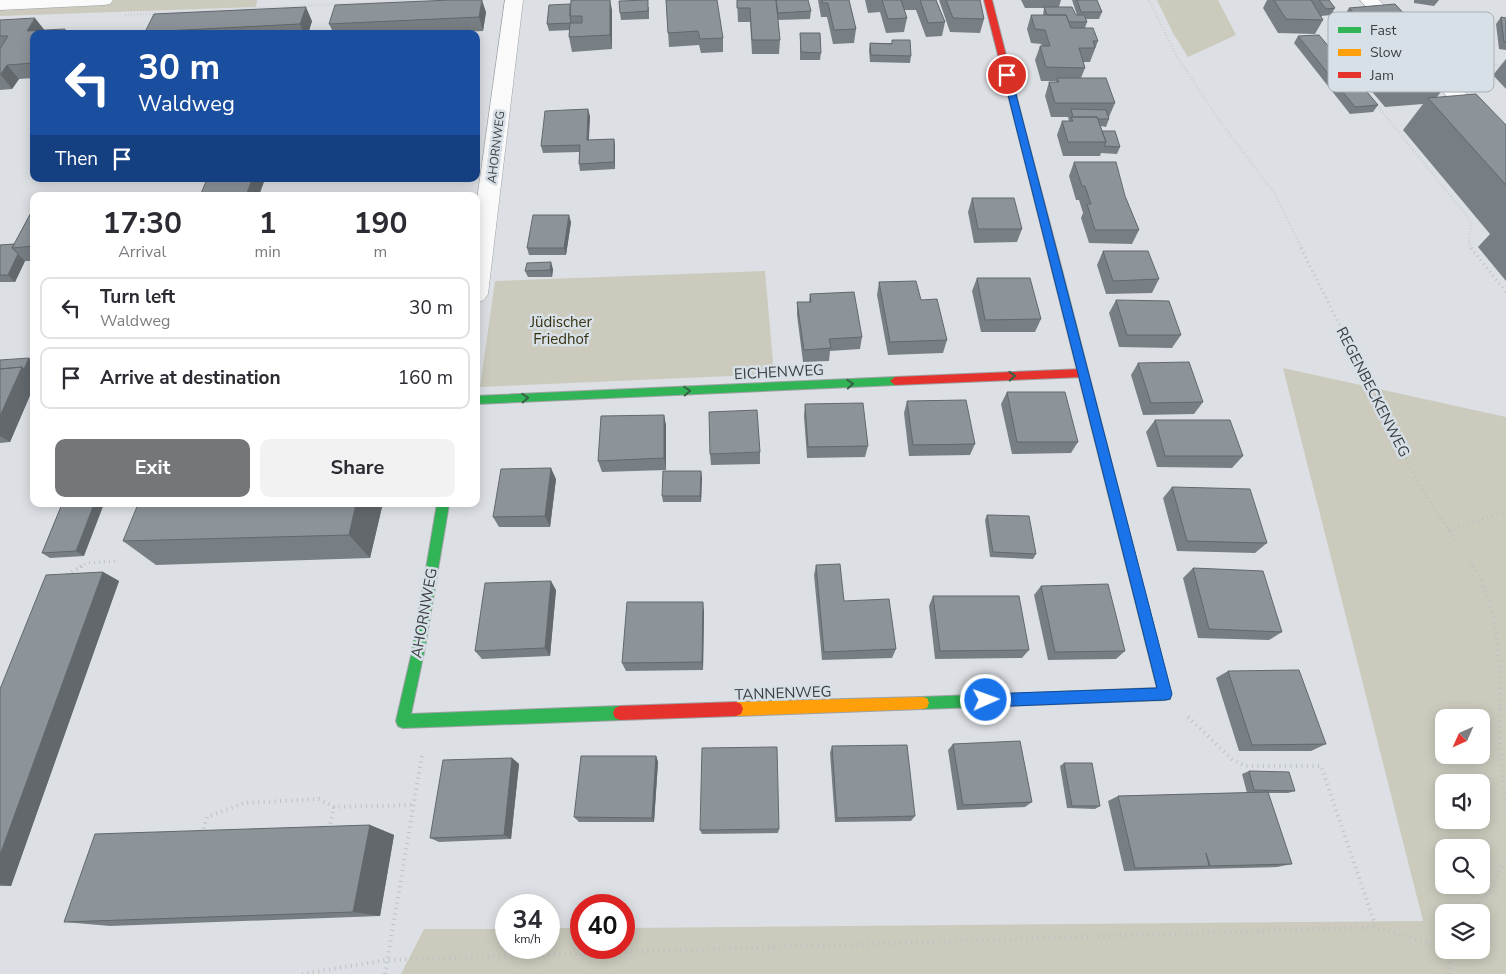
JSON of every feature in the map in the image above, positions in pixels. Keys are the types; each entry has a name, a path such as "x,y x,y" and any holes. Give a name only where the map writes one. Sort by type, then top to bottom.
{"street":[{"path":"0,5 104,0"},
{"name":"AHORNWEG","path":"480,263 514,0"},
{"path":"988,0 1165,694"},
{"path":"1369,0 1380,12"},
{"path":"1454,92 1506,149"},
{"name":"EICHENWEG","path":"480,400 1083,373"},
{"name":"AHORNWEG","path":"403,721 418,652 442,507"},
{"name":"TANNENWEG","path":"403,721 1165,694"}],"path":[{"path":"118,15 424,0"},
{"name":"REGENBECKENWEG","path":"1149,0 1176,55 1220,121 1274,193 1421,488 1476,570 1495,610 1500,658 1500,707 1506,811"},
{"path":"1370,97 1468,216 1472,228 1469,243 1506,292"},
{"path":"1418,156 1424,156"},
{"path":"1468,216 1475,216"},
{"path":"1500,284 1506,283"},
{"path":"1449,530 1506,511"},
{"path":"64,577 87,563 118,561"},
{"path":"1165,694 1232,759 1245,766 1321,766 1376,927"},
{"path":"1500,707 1506,707"},
{"path":"385,974 428,720"},
{"path":"200,842 207,817 244,803 319,799 334,806 414,805"},
{"path":"327,837 334,806"},
{"path":"1478,904 1492,888 1506,857"},
{"path":"302,974 387,960 1376,927 1435,945"},
{"path":"1448,974 1450,959"}],"green space":[{"path":"0,0 257,0 256,7 0,16"},
{"path":"1157,0 1218,0 1236,35 1188,57 1173,33"},
{"name":"Jüdischer Friedhof","path":"765,271 774,374 480,387 495,281"},
{"path":"1283,368 1506,417 1506,974 401,974 424,929 495,929 495,959 560,959 560,928 570,928 570,959 635,959 635,928 1423,921"}],"building":[{"path":"482,0 479,17 329,24 335,5"},
{"path":"571,0 610,0 610,35 569,37 570,23 582,23 582,16 570,16"},
{"path":"648,0 648,11 620,13 619,1"},
{"path":"666,0 717,0 723,38 700,39 698,31 668,33"},
{"path":"737,0 776,0 780,40 752,40 750,8 737,8"},
{"path":"776,0 808,0 811,11 778,13"},
{"path":"822,0 849,0 856,29 834,30 828,3 822,3"},
{"path":"882,0 901,0 907,18 888,19"},
{"path":"920,0 936,0 945,22 928,23"},
{"path":"946,0 980,0 984,19 953,18"},
{"path":"1077,0 1097,0 1102,12 1081,12"},
{"path":"1274,0 1311,0 1323,20 1286,19"},
{"path":"1319,0 1329,0 1335,8 1326,9"},
{"path":"570,4 571,23 547,24 549,5"},
{"path":"1395,4 1402,12 1353,12 1349,8"},
{"path":"306,7 300,24 146,30 154,14"},
{"path":"1044,7 1072,7 1076,15 1084,15 1087,22 1069,22 1066,15 1047,15"},
{"path":"1031,15 1066,15 1071,28 1093,28 1098,41 1093,41 1095,48 1079,48 1085,68 1046,67 1040,46 1050,46 1045,30 1035,29"},
{"path":"1501,17 1506,18 1506,42 1504,42"},
{"path":"35,18 27,31 30,31 30,63 7,65 0,75 0,49 8,36 0,36 0,20"},
{"path":"800,33 820,33 821,53 801,52"},
{"path":"1319,35 1328,46 1328,73 1298,36"},
{"path":"892,40 910,40 911,56 871,55 870,43 892,44"},
{"path":"1057,78 1106,78 1115,103 1055,103 1049,82 1059,82"},
{"path":"1343,92 1367,92 1378,105 1355,107"},
{"path":"1476,94 1506,125 1506,185 1428,98"},
{"path":"588,109 587,140 614,139 614,162 579,164 580,145 541,146 545,111"},
{"path":"1071,109 1106,110 1109,119 1073,117"},
{"path":"1071,117 1097,117 1106,142 1068,142 1062,121 1073,121"},
{"path":"1102,131 1115,131 1120,147 1104,146 1106,142"},
{"path":"1074,162 1116,162 1125,196 1139,230 1095,230 1087,204 1091,204 1085,186 1082,186"},
{"path":"206,182 251,182 247,192 202,192"},
{"path":"972,198 1014,198 1022,229 978,229"},
{"path":"30,214 30,246 12,248"},
{"path":"533,215 569,215 564,248 527,248"},
{"path":"14,244 12,248 18,254 8,275 0,275 0,245"},
{"path":"1103,251 1148,251 1159,279 1113,281"},
{"path":"551,262 550,270 525,271 527,263"},
{"path":"977,278 1030,278 1041,319 985,320"},
{"path":"916,281 921,300 937,299 947,340 890,342 879,282"},
{"path":"854,292 862,337 829,339 831,348 804,350 797,302 811,302 810,294"},
{"path":"1116,300 1169,301 1181,335 1127,335"},
{"path":"29,358 24,369 22,367 0,369 0,360"},
{"path":"1189,362 1203,402 1151,403 1138,363"},
{"path":"22,367 0,416 0,369"},
{"path":"1007,392 1065,392 1078,442 1017,442"},
{"path":"966,400 975,444 913,445 907,401"},
{"path":"863,403 868,446 808,447 805,404"},
{"path":"757,410 760,452 710,454 709,412"},
{"path":"664,415 664,458 598,461 601,416"},
{"path":"1155,420 1230,420 1243,456 1165,456"},
{"path":"551,468 545,516 493,517 501,469"},
{"path":"663,471 701,471 700,496 662,496"},
{"path":"1172,487 1250,489 1267,543 1187,541"},
{"path":"61,507 93,507 76,551 42,553"},
{"path":"137,507 355,507 349,535 123,541"},
{"path":"987,515 1029,516 1036,554 993,552"},
{"path":"840,564 844,601 889,599 896,649 824,652 816,565"},
{"path":"1193,568 1263,571 1282,632 1209,629"},
{"path":"103,572 0,855 0,689 46,575"},
{"path":"551,581 545,648 475,651 485,583"},
{"path":"1108,584 1125,651 1055,652 1041,586"},
{"path":"933,596 1019,596 1029,650 940,651"},
{"path":"627,602 703,602 702,662 622,663"},
{"path":"1299,670 1326,744 1252,745 1228,671"},
{"path":"1020,741 1032,802 963,805 953,744"},
{"path":"907,745 915,816 837,818 832,746"},
{"path":"777,747 779,829 700,830 702,748"},
{"path":"581,756 656,756 652,818 574,817"},
{"path":"512,758 504,835 430,838 443,760"},
{"path":"1064,763 1092,763 1100,806 1072,806"},
{"path":"1249,771 1289,772 1295,791 1254,790"},
{"path":"1268,792 1292,864 1210,866 1206,853 1209,866 1135,868 1118,796"},
{"path":"370,825 353,912 64,922 95,834"}],"traffic: fast":[{"path":"922,703 1165,694 1057,270"},
{"path":"480,400 895,381"},
{"path":"442,507 418,652 403,721 620,713"}],"traffic: slow":[{"path":"1019,122 1057,270"},
{"path":"736,709 922,703"}],"traffic: jam":[{"path":"988,0 1019,122"},
{"path":"895,381 1083,373"},
{"path":"620,713 736,709"}],"route":[{"path":"986,700 1165,694 1007,75"}]}
